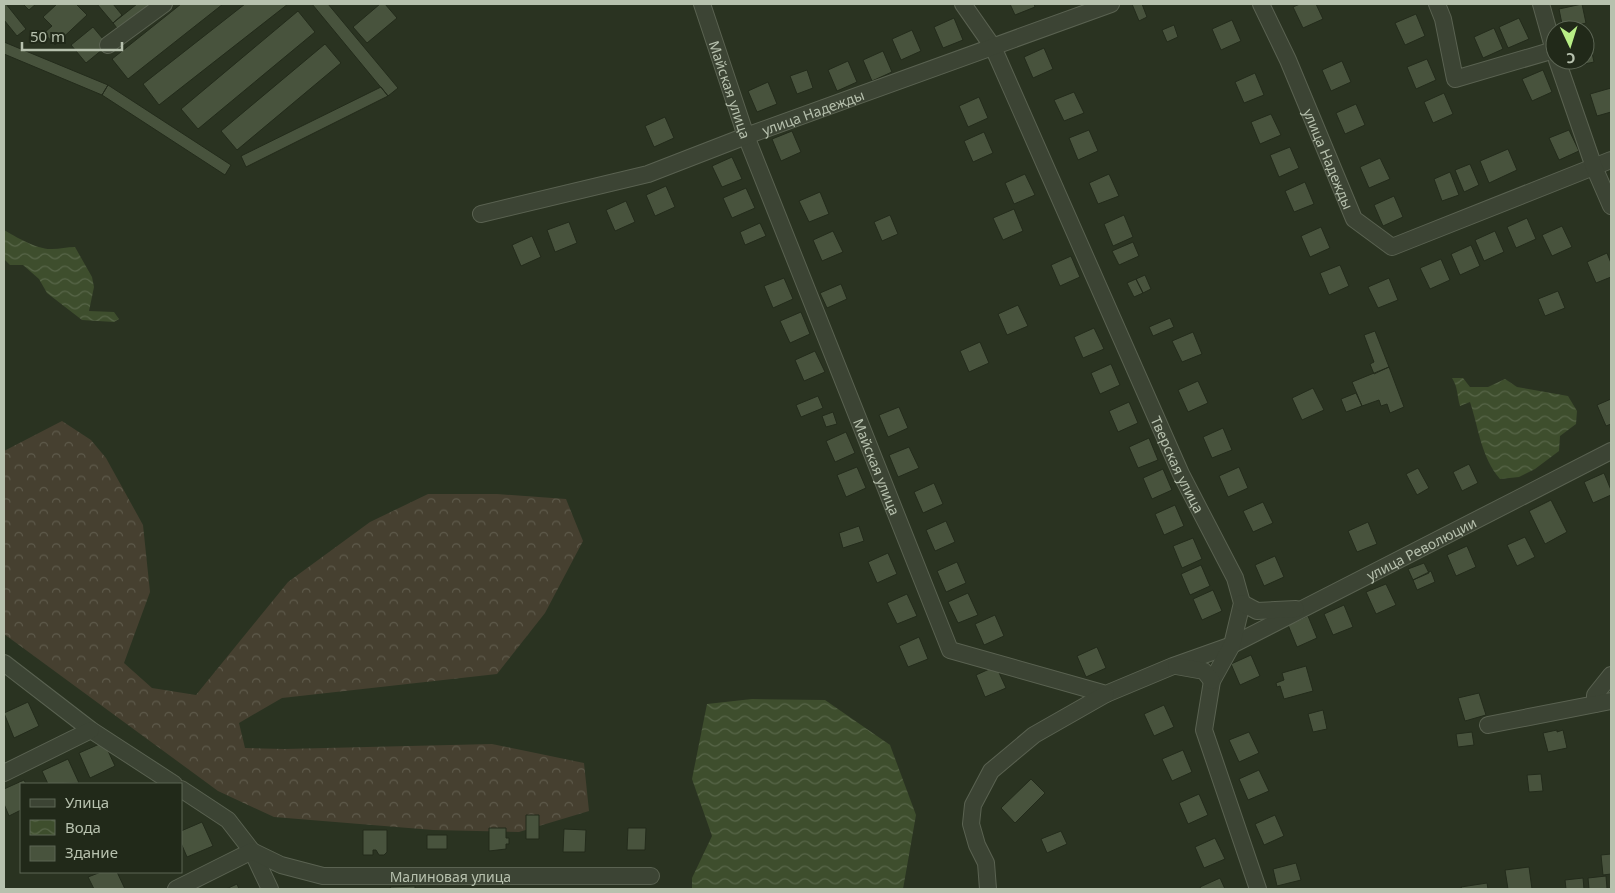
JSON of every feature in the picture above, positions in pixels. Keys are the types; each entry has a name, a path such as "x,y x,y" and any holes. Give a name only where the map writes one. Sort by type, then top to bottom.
{"street":[{"path":"108,45 164,4"},
{"name":"Майская улица","path":"702,4 746,136 950,650 1106,694"},
{"name":"Тверская улица","path":"963,4 993,48 1181,474 1235,578 1242,603 1232,645 1212,680 1204,730 1258,889"},
{"name":"улица Надежды","path":"480,214 648,174 746,136 1111,4"},
{"name":"улица Надежды","path":"1261,4 1288,60 1354,219 1392,247 1611,160"},
{"path":"1437,4 1444,19 1455,79 1545,57"},
{"path":"1541,4 1545,20"},
{"path":"1560,70 1594,167 1611,206"},
{"name":"улица Революции","path":"1232,645 1611,451"},
{"path":"1242,603 1257,611 1286,611 1305,608"},
{"path":"988,889 986,862 977,845 971,824 973,805 992,771 1034,735 1106,694 1173,666 1232,645"},
{"path":"4,663 91,730 172,783"},
{"path":"1173,666 1204,671 1212,680"},
{"path":"1595,704 1595,694 1611,675"},
{"path":"1488,725 1611,701"},
{"path":"4,773 91,730"},
{"path":"182,790 228,820 252,851 270,889"},
{"path":"176,889 252,851"},
{"name":"Малиновая улица","path":"252,851 281,865 323,876 651,876"}],"green space":[{"path":"62,421 91,440 106,458 143,525 150,592 124,663 152,688 196,695 288,582 370,522 428,494 497,494 566,499 583,541 545,613 497,674 282,698 239,723 245,748 284,749 492,744 584,763 589,811 519,832 433,830 274,817 218,791 4,634 4,451"}],"water":[{"path":"4,230 46,249 75,247 92,277 94,287 89,311 114,312 119,319 114,322 82,320 47,293 39,279 23,265 10,265 4,259"},
{"path":"1452,378 1463,378 1470,387 1488,387 1505,379 1517,387 1568,396 1577,411 1576,424 1560,436 1559,451 1535,469 1519,477 1500,479 1489,461 1481,442 1470,402 1460,406"},
{"path":"752,699 825,700 890,745 916,815 903,889 692,889 692,878 712,836 692,779 707,704"}],"building":[{"path":"4,4 6,4 26,29 17,36 4,20"},
{"path":"23,4 36,4 29,10"},
{"path":"57,4 76,4 87,15 55,45 44,33 52,26 43,17"},
{"path":"97,4 113,4 122,15 113,23"},
{"path":"137,4 157,4 120,32 113,23"},
{"path":"181,4 223,4 128,79 112,59"},
{"path":"245,4 288,4 159,105 143,84"},
{"path":"312,4 328,4 398,88 388,96"},
{"path":"380,4 385,4 397,18 367,43 353,27"},
{"path":"1010,4 1034,4 1035,7 1015,15"},
{"path":"1132,4 1142,4 1147,17 1139,21"},
{"path":"1300,4 1316,4 1323,19 1303,28 1293,7"},
{"path":"1582,4 1585,20 1561,20 1559,9"},
{"path":"298,11 315,32 198,129 181,109"},
{"path":"1416,14 1425,36 1405,45 1395,23"},
{"path":"954,18 963,40 943,48 934,27"},
{"path":"1519,18 1529,39 1508,48 1499,27"},
{"path":"1232,20 1241,41 1221,50 1212,29"},
{"path":"1174,25 1178,37 1167,42 1162,30"},
{"path":"93,27 108,45 86,63 71,45"},
{"path":"1494,28 1503,49 1483,58 1474,37"},
{"path":"912,30 921,51 901,60 892,39"},
{"path":"4,42 108,85 102,95 4,54"},
{"path":"325,44 341,63 237,150 221,131"},
{"path":"1044,48 1053,69 1033,78 1024,57"},
{"path":"883,51 892,72 872,81 863,60"},
{"path":"1427,59 1436,80 1416,89 1407,67"},
{"path":"848,61 857,82 837,91 828,70"},
{"path":"1342,61 1351,82 1331,91 1322,70"},
{"path":"807,70 813,88 797,94 790,76"},
{"path":"1543,70 1552,92 1532,101 1522,79"},
{"path":"1255,73 1264,95 1244,103 1235,82"},
{"path":"768,82 777,104 757,112 748,91"},
{"path":"108,85 231,165 225,175 102,95"},
{"path":"381,87 388,96 246,167 241,156"},
{"path":"1611,88 1611,112 1597,116 1590,94"},
{"path":"1074,92 1084,113 1064,121 1054,100"},
{"path":"1444,93 1453,114 1433,123 1424,102"},
{"path":"979,97 988,118 968,127 959,106"},
{"path":"1356,104 1365,125 1345,134 1336,113"},
{"path":"1271,114 1281,135 1260,144 1251,122"},
{"path":"665,117 674,138 654,147 645,126"},
{"path":"1089,130 1098,151 1078,160 1069,138"},
{"path":"1569,130 1579,151 1559,160 1549,138"},
{"path":"792,131 801,152 781,161 772,139"},
{"path":"984,132 993,153 973,162 964,141"},
{"path":"1290,147 1299,168 1279,177 1270,155"},
{"path":"1508,149 1517,170 1489,183 1480,161"},
{"path":"732,157 742,179 722,187 712,166"},
{"path":"1380,158 1390,179 1369,188 1360,167"},
{"path":"1470,164 1479,185 1464,192 1455,170"},
{"path":"1450,172 1459,195 1442,201 1434,179"},
{"path":"1025,174 1035,195 1014,204 1005,183"},
{"path":"1109,174 1119,196 1098,204 1089,183"},
{"path":"1305,182 1314,204 1294,212 1285,191"},
{"path":"666,186 675,207 655,216 646,195"},
{"path":"746,188 755,208 732,218 723,198"},
{"path":"820,192 829,214 809,222 799,201"},
{"path":"1394,196 1403,217 1383,226 1374,205"},
{"path":"626,201 635,222 615,231 606,210"},
{"path":"1014,209 1023,231 1003,240 993,218"},
{"path":"890,215 898,234 882,241 874,222"},
{"path":"1124,215 1133,237 1113,246 1104,224"},
{"path":"1527,218 1536,239 1516,248 1507,227"},
{"path":"569,222 577,243 555,252 547,230"},
{"path":"760,223 766,236 745,245 740,232"},
{"path":"1562,226 1572,247 1552,256 1542,235"},
{"path":"1321,227 1330,248 1310,257 1301,236"},
{"path":"833,231 843,252 822,261 813,240"},
{"path":"1495,231 1504,252 1484,261 1475,240"},
{"path":"532,236 541,257 521,266 512,245"},
{"path":"1133,242 1139,256 1119,265 1112,251"},
{"path":"1471,245 1480,266 1460,275 1451,254"},
{"path":"1607,253 1611,263 1611,277 1596,283 1587,262"},
{"path":"1071,256 1080,277 1060,286 1051,265"},
{"path":"1441,259 1450,280 1430,289 1420,268"},
{"path":"1340,265 1349,286 1329,295 1320,273"},
{"path":"1145,275 1151,289 1143,293 1136,279"},
{"path":"784,278 793,299 773,308 764,286"},
{"path":"1389,278 1398,300 1378,308 1368,287"},
{"path":"1136,279 1143,293 1134,297 1127,283"},
{"path":"841,284 847,299 827,308 820,293"},
{"path":"1558,291 1565,308 1545,316 1538,299"},
{"path":"1018,305 1028,326 1007,335 998,314"},
{"path":"801,312 810,334 790,343 780,321"},
{"path":"1170,318 1174,327 1153,336 1149,327"},
{"path":"1094,328 1104,349 1083,358 1074,337"},
{"path":"1375,331 1389,367 1374,374 1370,364 1374,362 1364,335"},
{"path":"1193,332 1202,354 1182,362 1172,341"},
{"path":"980,342 989,363 969,372 960,351"},
{"path":"815,351 825,372 804,381 795,360"},
{"path":"1111,364 1120,385 1100,394 1091,373"},
{"path":"1389,367 1404,407 1390,413 1387,404 1381,406 1379,400 1362,406 1352,382"},
{"path":"1198,381 1208,403 1188,412 1178,390"},
{"path":"1313,388 1324,410 1302,420 1292,398"},
{"path":"1356,393 1362,406 1346,412 1341,399"},
{"path":"818,396 823,408 801,417 796,405"},
{"path":"1611,399 1611,424 1606,426 1597,405"},
{"path":"1129,402 1138,423 1118,432 1109,411"},
{"path":"899,407 908,428 888,437 879,415"},
{"path":"833,412 837,424 826,427 822,416"},
{"path":"1223,428 1232,450 1212,458 1203,437"},
{"path":"846,432 855,453 835,462 826,441"},
{"path":"1149,438 1158,460 1138,468 1129,447"},
{"path":"909,447 919,468 898,477 889,455"},
{"path":"1469,464 1478,483 1462,491 1453,472"},
{"path":"857,467 866,488 846,497 837,475"},
{"path":"1239,467 1248,488 1228,497 1219,476"},
{"path":"1418,468 1429,488 1417,495 1406,474"},
{"path":"1163,469 1172,490 1152,499 1143,478"},
{"path":"1604,473 1611,490 1611,495 1593,503 1584,482"},
{"path":"934,483 943,504 923,513 914,492"},
{"path":"1551,500 1567,532 1545,544 1529,511"},
{"path":"1263,502 1273,523 1253,532 1243,511"},
{"path":"1175,505 1184,526 1164,535 1155,514"},
{"path":"946,521 955,542 935,551 926,530"},
{"path":"1368,522 1377,544 1357,552 1348,531"},
{"path":"859,526 864,541 843,548 839,533"},
{"path":"1525,537 1535,557 1517,566 1507,545"},
{"path":"1193,538 1202,559 1182,568 1173,546"},
{"path":"1467,546 1476,567 1456,576 1447,555"},
{"path":"888,553 897,574 877,583 868,562"},
{"path":"1275,556 1284,577 1264,586 1255,565"},
{"path":"957,562 966,583 946,592 937,571"},
{"path":"1424,563 1429,573 1413,580 1408,569"},
{"path":"1201,565 1210,586 1190,595 1181,574"},
{"path":"1431,571 1435,582 1417,590 1413,580"},
{"path":"1386,584 1396,605 1376,614 1366,592"},
{"path":"1213,590 1222,611 1202,620 1193,599"},
{"path":"968,593 978,615 958,623 948,602"},
{"path":"907,594 917,616 897,624 887,603"},
{"path":"1344,605 1353,627 1333,635 1324,614"},
{"path":"995,615 1004,636 984,645 975,624"},
{"path":"1308,616 1317,638 1297,647 1288,625"},
{"path":"919,637 928,659 908,667 899,646"},
{"path":"1097,647 1106,668 1086,677 1077,656"},
{"path":"1251,655 1260,676 1240,685 1231,664"},
{"path":"996,666 1006,688 985,697 976,675"},
{"path":"1306,666 1313,691 1284,699 1280,686 1277,687 1276,683 1284,680 1282,673"},
{"path":"1479,693 1486,715 1465,721 1458,698"},
{"path":"28,702 39,726 14,738 4,713"},
{"path":"1164,705 1174,727 1154,736 1144,714"},
{"path":"1323,710 1327,729 1313,732 1308,714"},
{"path":"1557,730 1557,732 1563,730 1567,748 1548,752 1543,733"},
{"path":"1249,732 1259,753 1239,762 1229,740"},
{"path":"1472,732 1474,745 1458,747 1456,734"},
{"path":"104,742 115,766 90,778 79,753"},
{"path":"1183,750 1192,772 1172,781 1162,759"},
{"path":"68,759 79,783 48,783 42,771"},
{"path":"1259,770 1269,791 1248,800 1239,779"},
{"path":"1541,774 1543,791 1529,792 1527,775"},
{"path":"1031,779 1045,793 1015,823 1001,808"},
{"path":"24,780 26,783 20,783 20,810 9,816 4,804 4,789"},
{"path":"1199,794 1208,815 1188,824 1179,803"},
{"path":"526,815 539,815 539,839 526,839"},
{"path":"1275,815 1284,836 1264,845 1255,824"},
{"path":"202,822 213,846 187,857 182,845 182,831"},
{"path":"489,828 506,828 506,838 509,838 509,844 506,844 506,849 489,851"},
{"path":"628,828 646,828 645,850 627,850"},
{"path":"564,829 586,830 585,852 563,852"},
{"path":"363,830 387,830 387,852 384,855 379,855 376,850 373,850 373,855 363,855"},
{"path":"1061,831 1067,844 1047,853 1041,839"},
{"path":"427,835 447,835 447,849 427,849"},
{"path":"1215,838 1225,859 1204,868 1195,847"},
{"path":"1611,854 1611,874 1603,875 1601,855"},
{"path":"1296,863 1301,880 1277,886 1273,869"},
{"path":"1529,867 1532,889 1508,889 1505,870"},
{"path":"98,873 117,873 125,889 94,889 88,877"},
{"path":"1606,876 1607,889 1589,889 1588,878"},
{"path":"1220,878 1225,889 1201,889 1200,887"},
{"path":"1583,878 1584,889 1566,889 1565,880"},
{"path":"1487,883 1488,889 1462,889 1461,887"},
{"path":"237,884 239,889 226,889"},
{"path":"415,886 415,889 391,889 390,887"}]}
